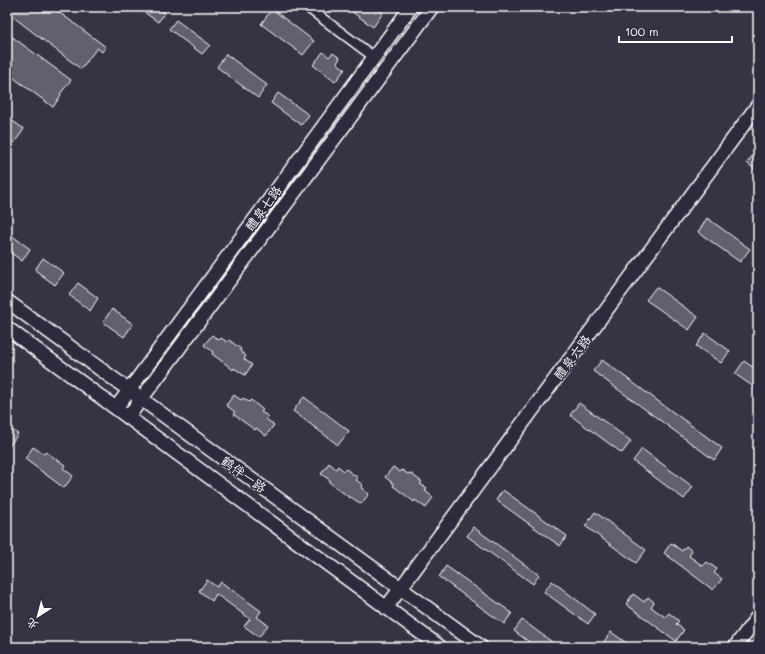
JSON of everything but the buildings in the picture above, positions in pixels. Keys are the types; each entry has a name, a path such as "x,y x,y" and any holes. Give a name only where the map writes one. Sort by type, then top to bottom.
{"main road":[{"name":"醴泉七路","path":"116,408 411,7"},
{"path":"128,417 143,399 432,7"},
{"name":"醴泉六路","path":"386,608 758,106"},
{"name":"鹤伴一路","path":"7,301 481,647"},
{"name":"鹤伴一路","path":"7,328 440,647"},
{"path":"735,647 758,616"}],"street":[{"path":"307,7 374,57"}]}
